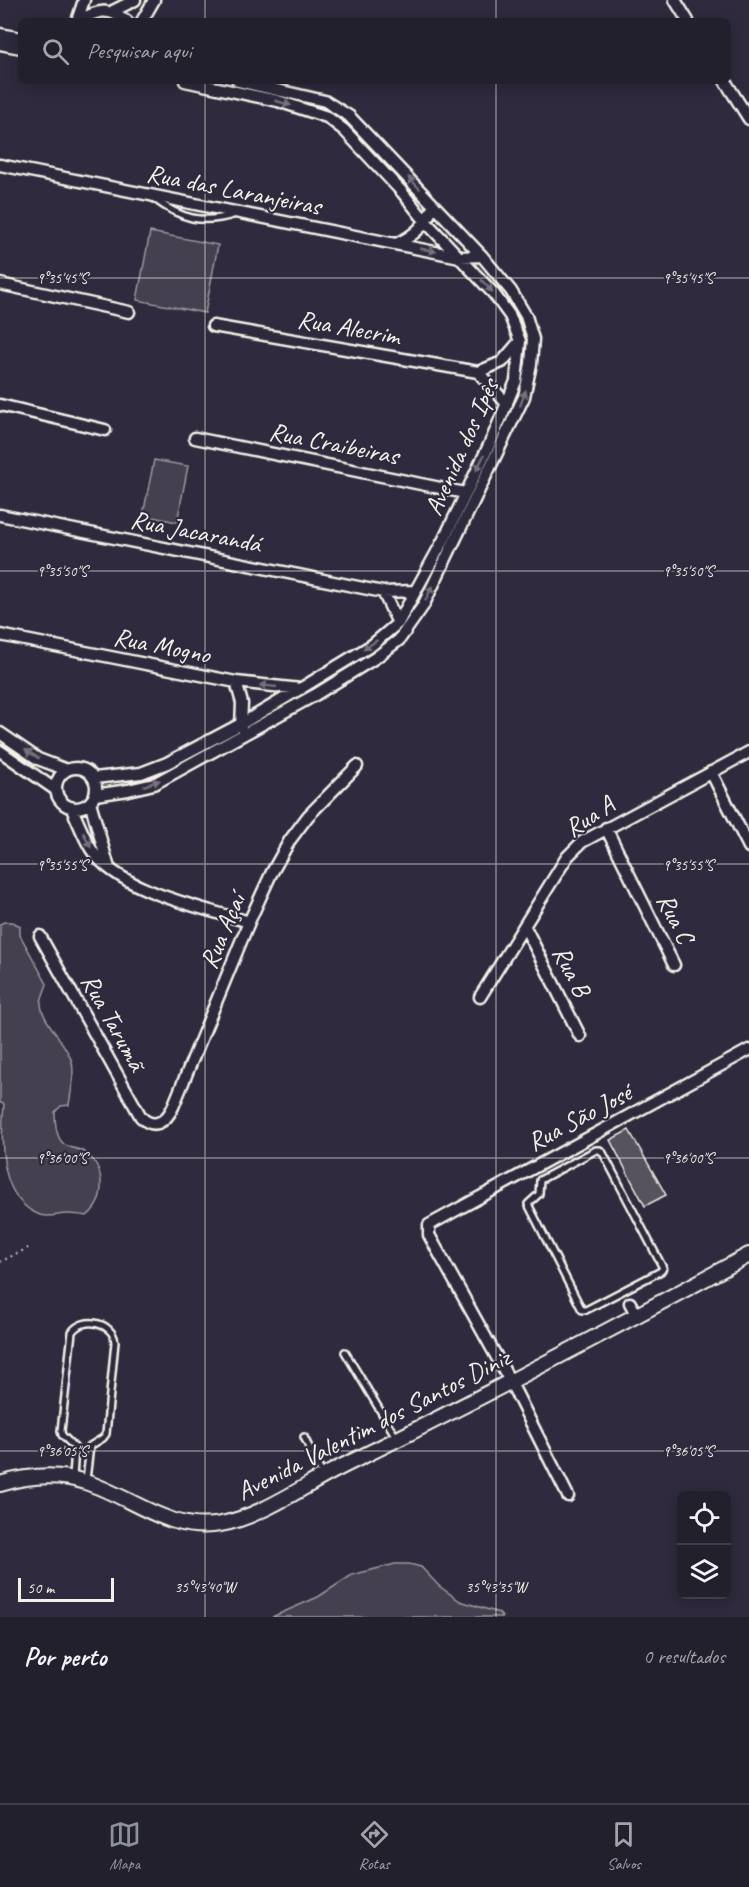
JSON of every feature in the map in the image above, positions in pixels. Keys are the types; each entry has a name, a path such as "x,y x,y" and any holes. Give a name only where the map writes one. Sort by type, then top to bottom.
{"street":[{"path":"78,18 84,0"},
{"path":"104,0 110,11 122,18"},
{"path":"87,18 135,0"},
{"path":"144,18 154,0"},
{"path":"675,0 686,18"},
{"path":"0,34 18,37"},
{"path":"0,44 18,47"},
{"name":"Avenida dos Ipês","path":"0,733 39,759 67,770 82,768 94,778 141,774 241,724 372,645 398,623 444,539 516,381 520,341 510,316 494,294 344,130 327,117 278,101 199,84"},
{"name":"Avenida dos Ipês","path":"71,807 82,807 93,799 154,784 315,695 375,658 399,640 423,606 524,398 533,339 526,316 482,256 349,116 325,101 251,84"},
{"path":"727,84 749,119"},
{"name":"Rua das Laranjeiras","path":"0,165 460,257 482,256"},
{"path":"396,244 413,236 426,222 434,205"},
{"path":"0,284 129,312"},
{"name":"Rua Alecrim","path":"213,326 478,372"},
{"path":"507,404 478,372 502,362 520,341"},
{"path":"0,405 105,430"},
{"name":"Rua Craibeiras","path":"195,438 465,493"},
{"name":"Rua Jacarandá","path":"0,515 383,592 415,591"},
{"path":"383,592 398,623"},
{"name":"Rua Mogno","path":"0,635 236,682 300,689 315,695"},
{"path":"236,682 242,703 242,736"},
{"path":"0,751 56,790"},
{"name":"Rua A","path":"480,997 567,857 582,842 749,753"},
{"name":"Rua Açaí","path":"152,1124 159,1124 173,1107 249,922 290,840 308,816 357,766"},
{"path":"67,770 60,775 57,782 56,790 59,798 71,807 91,849 110,868 126,881 158,894 249,922"},
{"path":"711,772 749,847"},
{"path":"94,778 97,786 93,799 110,868"},
{"name":"Rua C","path":"606,828 674,965"},
{"name":"Rua B","path":"525,927 580,1036"},
{"name":"Rua Tarumã","path":"40,936 141,1117 152,1124"},
{"name":"Rua São José","path":"510,1381 429,1235 430,1223 749,1050"},
{"name":"Avenida Valentim dos Santos Diniz","path":"0,1484 28,1478 79,1480 153,1514 185,1524 221,1524 252,1515 323,1476 638,1316 749,1255"},
{"path":"630,1303 638,1316"},
{"path":"510,1381 568,1496"}],"lane":[{"path":"596,1150 603,1153 663,1264 661,1271 624,1291 582,1310 528,1204 539,1194 540,1180 596,1150"},
{"path":"624,1291 630,1303"},
{"path":"90,1323 109,1329 115,1341 106,1434 104,1438 90,1446 79,1480 75,1448 62,1435 62,1420 72,1332 79,1325 90,1323"},
{"path":"345,1353 397,1439"},
{"path":"304,1437 323,1476"}],"path":[{"path":"0,1262 28,1248"}],"shaded area":[{"path":"150,232 218,245 205,313 137,300"},
{"path":"154,460 188,466 177,522 143,515"},
{"path":"13,922 20,926 20,935 47,984 41,1002 42,1009 72,1062 73,1078 69,1105 61,1106 55,1112 55,1120 61,1141 66,1146 80,1150 93,1159 100,1176 98,1202 87,1216 68,1214 43,1216 27,1208 17,1197 6,1170 2,1137 4,1104 0,1103 0,924"},
{"path":"395,1564 421,1567 439,1586 460,1601 499,1613 502,1617 272,1617 318,1597 352,1575"}],"building":[{"path":"629,1130 666,1195 645,1206 610,1140"}]}
